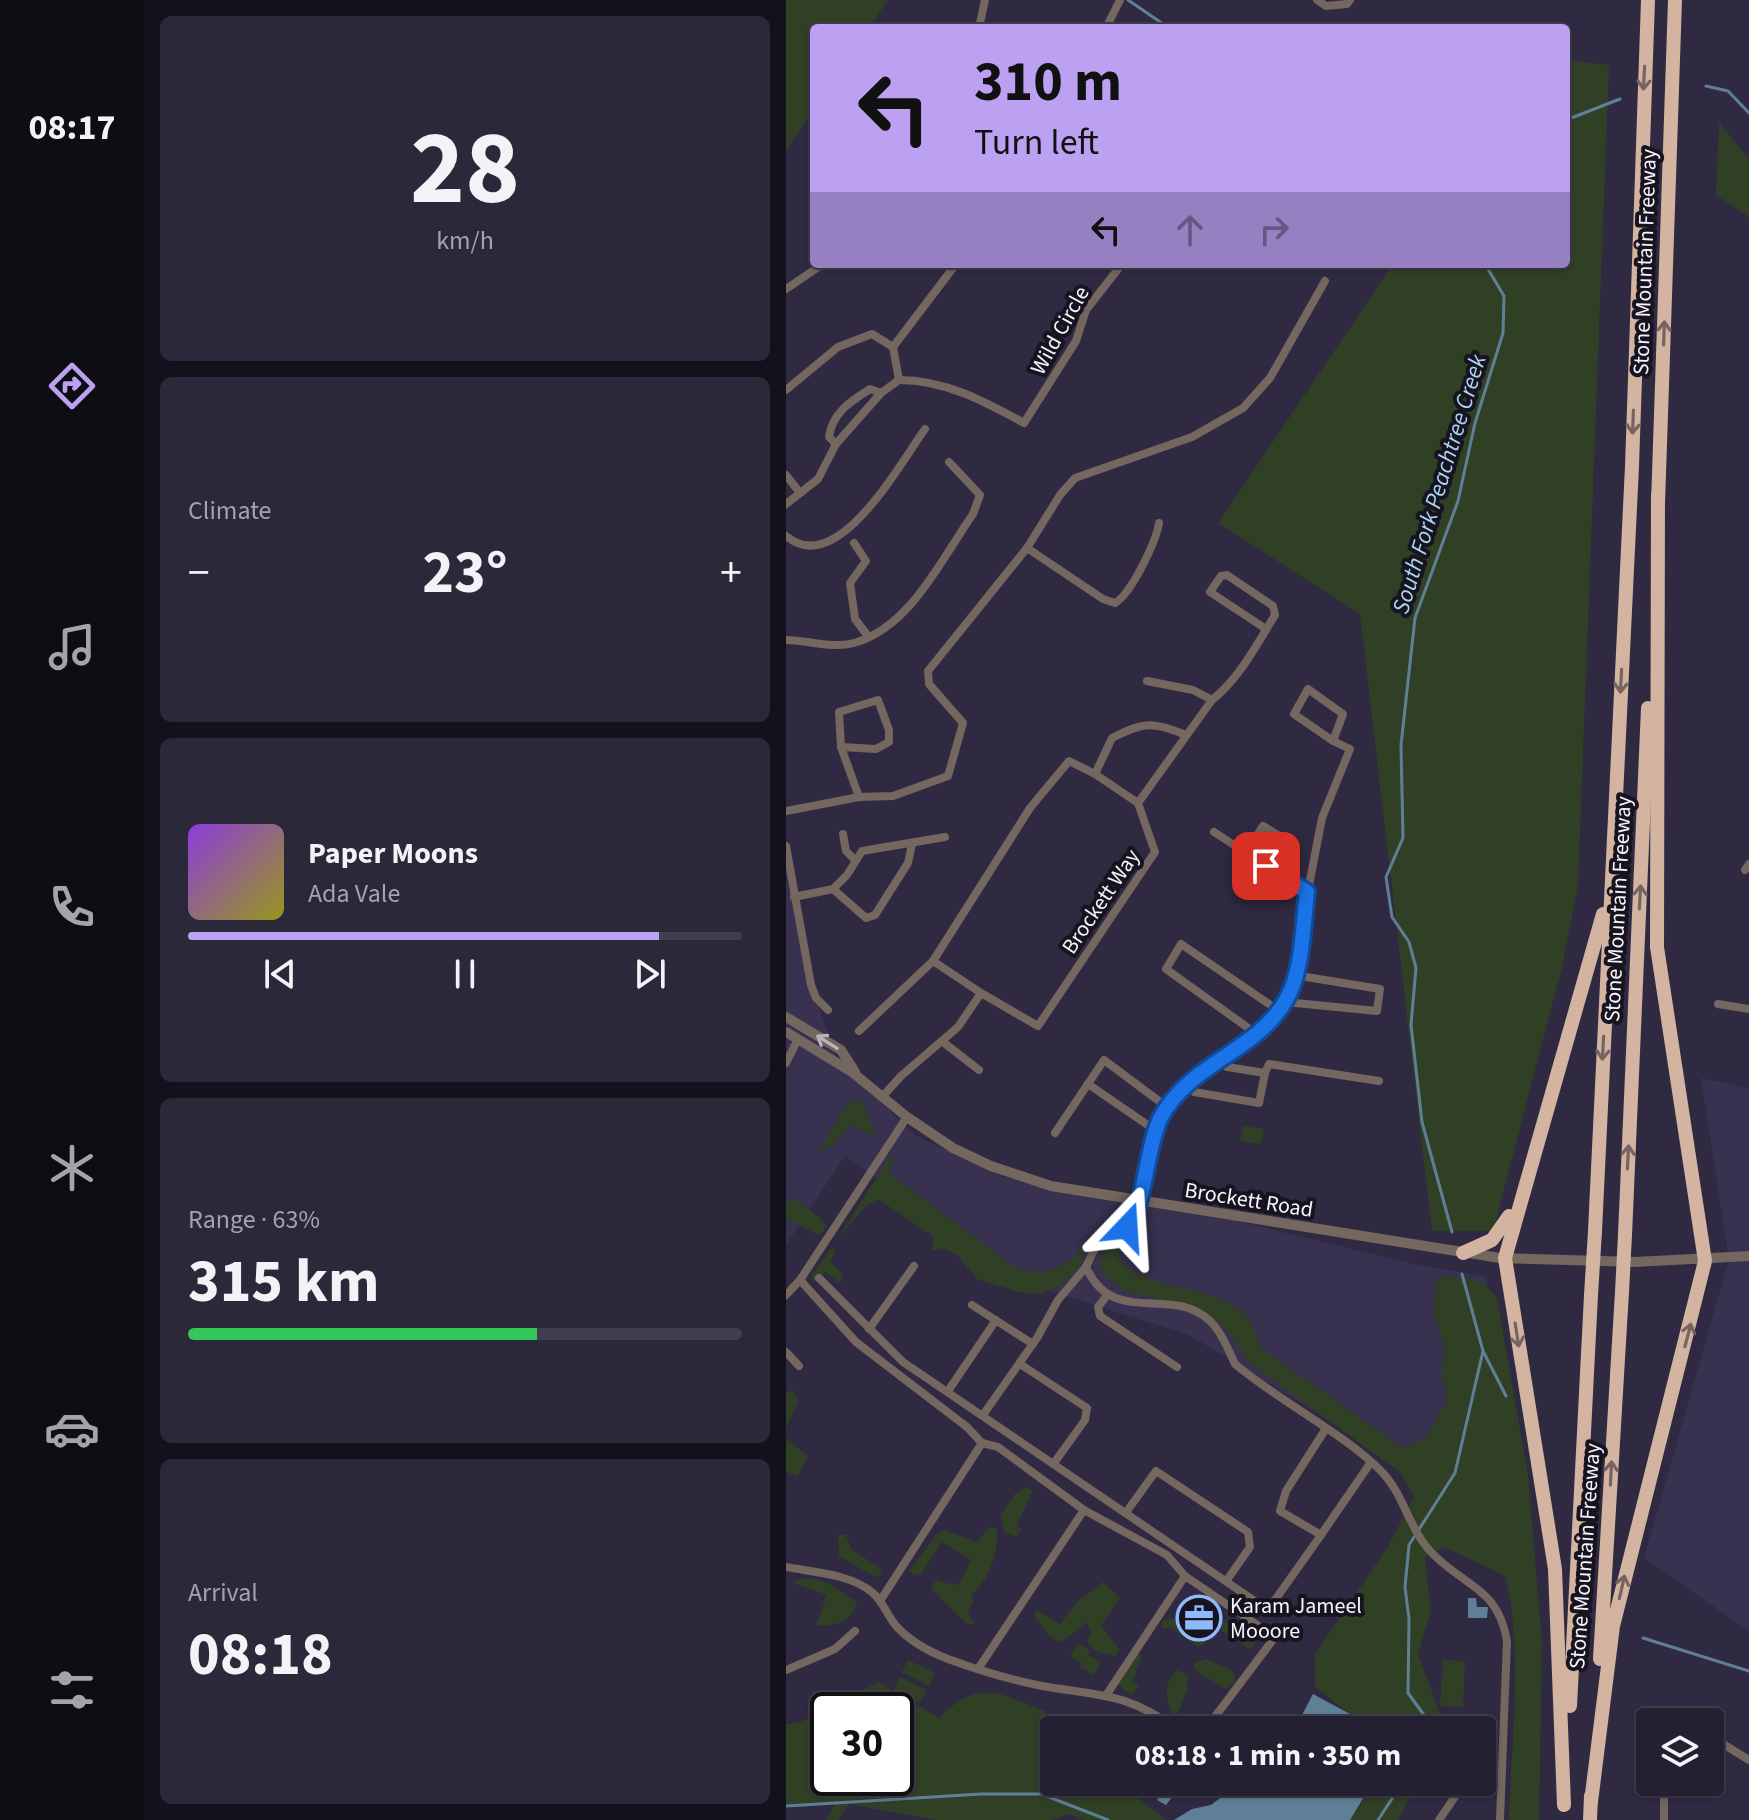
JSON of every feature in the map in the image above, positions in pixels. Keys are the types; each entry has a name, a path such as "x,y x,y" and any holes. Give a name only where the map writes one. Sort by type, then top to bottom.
{"highway":[{"name":"Stone Mountain Freeway","path":"1564,1812 1632,466 1648,0"},
{"name":"Stone Mountain Freeway","path":"1590,1820 1625,1235 1658,495 1675,0"},
{"path":"1591,1802 1613,1626 1705,1261 1657,947 1658,495"},
{"path":"1564,1812 1555,1569 1505,1258 1610,886"},
{"path":"1463,1253 1481,1247 1499,1234 1525,1179"}],"street":[{"path":"980,24 985,0"},
{"path":"1317,0 1326,6 1347,4 1350,0"},
{"path":"1108,24 1119,2"},
{"path":"786,289 817,268"},
{"path":"786,504 818,479 836,444 881,393 899,380 893,347 953,268"},
{"name":"Wild Circle","path":"899,380 927,380 977,398 1024,423 1076,341 1086,310 1119,268"},
{"path":"786,811 859,797 893,796 948,776 963,723 929,684 928,671 1027,548 1060,495 1075,478 1192,437 1243,408 1270,378 1325,281"},
{"path":"786,390 838,347 872,334 893,347"},
{"path":"836,444 829,437 831,425 839,413 870,389 881,393"},
{"path":"786,536 795,543 824,546 849,529 925,429"},
{"path":"786,640 829,645 853,643 903,613 973,514 980,495 949,462"},
{"path":"786,475 800,493"},
{"path":"1027,548 1103,599 1115,603 1126,593 1157,535 1159,523"},
{"path":"854,543 866,561 850,583 855,619 868,636"},
{"path":"859,1031 933,961 1030,808 1069,761 1095,774 1138,803 1212,700 1225,689 1266,629 1275,615 1273,606 1227,575 1221,576 1210,592 1266,629"},
{"path":"1147,681 1193,690 1212,700"},
{"path":"983,1415 1020,1364 1058,1300 1086,1267 1093,1249 1102,1238 1129,1226 1155,1130 1167,1107 1184,1085 1258,1035 1285,1002 1294,975 1322,818 1350,749 1333,741 1294,714 1308,689 1343,714 1333,741"},
{"path":"841,747 876,749 889,742 889,730 878,700 839,712 841,747 859,797"},
{"path":"1095,774 1112,738 1141,724 1161,725 1186,735"},
{"name":"Brockett Way","path":"933,961 1038,1026 1155,852 1138,803"},
{"path":"1245,854 1263,826 1294,845"},
{"path":"1214,832 1307,892"},
{"path":"843,834 846,851 855,860"},
{"path":"794,897 833,889 847,875 862,851 945,837"},
{"path":"833,889 866,918 875,915 908,863 912,844"},
{"path":"786,846 811,985 816,998 828,1010"},
{"path":"1258,1035 1166,969 1181,944 1279,1011"},
{"path":"1285,1002 1377,1011 1380,989 1294,975"},
{"path":"882,1097 901,1076 943,1042 981,993"},
{"path":"1718,1004 1749,1009"},
{"path":"786,1017 841,1050 858,1077"},
{"name":"Brockett Road","path":"786,1032 858,1077 907,1117 962,1153 1009,1173 1051,1186 1505,1258 1705,1261 1749,1256"},
{"path":"786,1063 798,1039"},
{"path":"943,1042 979,1070"},
{"path":"1221,1058 1227,1067 1265,1073"},
{"path":"1055,1133 1104,1060 1167,1107"},
{"path":"1184,1085 1194,1092 1259,1103 1269,1064 1379,1081"},
{"path":"1088,1084 1155,1130"},
{"path":"786,1295 800,1280 907,1117"},
{"path":"869,1329 914,1266"},
{"path":"1086,1267 1092,1281 1108,1294 1127,1302 1178,1305 1208,1320 1224,1339 1235,1364 1386,1476 1422,1542 1436,1557 1484,1592 1503,1620 1508,1678 1500,1820"},
{"path":"819,1278 903,1362 1127,1511 1268,1610 1371,1462"},
{"path":"800,1280 856,1342 967,1427 982,1443 998,1447 1084,1510 1167,1555 1185,1576 1275,1637 1216,1716"},
{"path":"1108,1294 1098,1307 1100,1316 1177,1367"},
{"path":"972,1305 1033,1344"},
{"path":"948,1391 996,1320"},
{"path":"786,1352 799,1366"},
{"path":"1020,1364 1087,1408 1085,1420 1054,1463"},
{"path":"1321,1535 1317,1536 1279,1508 1325,1430"},
{"path":"880,1601 982,1443"},
{"path":"1127,1511 1156,1471 1248,1532 1250,1547 1227,1580"},
{"path":"978,1669 1084,1510"},
{"path":"787,1570 839,1577 871,1591 895,1626 919,1645 978,1669 1041,1686 1107,1694 1138,1705 1156,1716"},
{"path":"1107,1694 1185,1576"},
{"path":"786,1670 835,1649 855,1631"},
{"path":"1724,1745 1749,1760"},
{"path":"1496,1786 1501,1787"},
{"path":"1439,1820 1455,1796"},
{"path":"1664,1796 1664,1820"}],"shaded area":[{"path":"786,860 804,965 837,1059 916,1136 1005,1177 1233,1220 1410,1263 1486,1277 1511,1449 1405,1466 1189,1335 1025,1283 845,1156 786,1245"},
{"path":"1701,1078 1749,1088 1749,1631 1644,1558 1729,1260"}],"green space":[{"path":"786,0 888,0 872,24 810,24 810,116 786,151"},
{"path":"1570,60 1609,65 1578,886 1562,967 1493,1231 1432,1231 1360,614 1218,523 1390,268 1570,268"},
{"path":"1719,123 1749,159 1749,217 1716,195"},
{"path":"855,1099 864,1103 874,1133 869,1135 851,1123 835,1143 817,1154 847,1103"},
{"path":"1243,1126 1264,1129 1261,1144 1240,1141"},
{"path":"891,1155 894,1159 889,1172 895,1178 1016,1268 1036,1272 1052,1270 1083,1248 1085,1253 1075,1273 1061,1285 1040,1294 1019,1292 977,1279 958,1256 943,1248 931,1251 934,1237 878,1199 866,1206 839,1237"},
{"path":"797,1198 826,1225 823,1232 818,1235 786,1218 786,1203"},
{"path":"1128,1235 1134,1236 1117,1257 1132,1271 1218,1298 1237,1308 1252,1324 1260,1347 1404,1449 1426,1437 1447,1401 1441,1372 1445,1349 1434,1314 1437,1281 1443,1275 1481,1281 1497,1298 1528,1475 1542,1642 1539,1820 1509,1820 1515,1665 1511,1605 1505,1576 1445,1547 1425,1558 1431,1610 1418,1654 1441,1716 1353,1716 1315,1687 1315,1654 1389,1545 1414,1497 1400,1472 1248,1362 1226,1328 1199,1309 1125,1291 1102,1274 1100,1256 1112,1242"},
{"path":"833,1247 835,1252 830,1262 841,1272 843,1280 839,1283 826,1272 815,1282 812,1274"},
{"path":"793,1390 798,1402 786,1428 786,1393"},
{"path":"786,1438 808,1456 798,1476 786,1472"},
{"path":"1026,1487 1033,1491 1017,1524 1021,1530 1017,1537 1005,1533 1000,1516 1015,1494"},
{"path":"990,1527 997,1529 994,1556 984,1581 972,1594 973,1603 967,1613 975,1623 967,1624 931,1589 936,1580 953,1585 960,1583 971,1560 942,1542 921,1574 915,1576 909,1571 936,1535 945,1530 977,1542"},
{"path":"838,1535 846,1535 851,1549 881,1569 882,1574 875,1577 839,1556"},
{"path":"810,1578 828,1583 857,1602 855,1609 835,1624 816,1625 827,1595 793,1583 798,1579"},
{"path":"1103,1582 1120,1598 1101,1626 1120,1650 1114,1656 1096,1651 1087,1642 1091,1633 1087,1622 1062,1642 1051,1638 1034,1616 1037,1610 1060,1624 1077,1602"},
{"path":"1216,1616 1256,1641 1254,1646 1249,1649 1216,1627"},
{"path":"1174,1618 1205,1637 1205,1643 1198,1647 1172,1628 1161,1628 1162,1621"},
{"path":"1078,1643 1090,1650 1088,1655 1101,1662 1094,1675 1080,1667 1082,1663 1070,1656"},
{"path":"1142,1654 1133,1681 1139,1686 1132,1695 1117,1685 1137,1655"},
{"path":"1207,1659 1233,1671 1235,1683 1226,1689 1197,1672 1193,1663"},
{"path":"908,1660 935,1673 929,1686 902,1672"},
{"path":"1443,1660 1465,1661 1463,1707 1440,1706"},
{"path":"1177,1670 1188,1675 1187,1691 1177,1714 1171,1713 1167,1690 1169,1680"},
{"path":"900,1677 927,1690 920,1703 914,1700 914,1692 893,1690"},
{"path":"878,1682 895,1692 859,1692"},
{"path":"990,1693 1002,1695 1046,1712 1045,1716 1040,1716 1040,1796 1135,1796 1167,1820 1085,1820 1069,1814 1051,1820 936,1820 849,1804 838,1820 826,1820 836,1803 786,1805 786,1724 799,1723 810,1717 810,1796 914,1796 914,1703 939,1718 966,1698"},
{"path":"1366,1796 1411,1796 1398,1820 1349,1820"}],"water":[{"path":"1468,1598 1476,1598 1477,1607 1488,1607 1487,1618 1468,1618"},
{"path":"1313,1694 1352,1716 1301,1716"},
{"path":"1159,1796 1173,1796 1166,1805 1157,1800"},
{"path":"1223,1796 1365,1796 1350,1820 1174,1820 1192,1809 1211,1805"}],"waterway":[{"name":"South Fork Peachtree Creek","path":"1128,0 1163,24"},
{"path":"1706,86 1728,91 1749,113"},
{"path":"1570,118 1620,99"},
{"name":"South Fork Peachtree Creek","path":"1452,1232 1422,1122 1411,1025 1416,968 1409,942 1392,917 1386,877 1403,838 1401,745 1415,618 1458,501 1475,423 1503,333 1504,296 1487,268"},
{"name":"South Fork Peachtree Creek","path":"1424,1716 1408,1693 1409,1619 1405,1587 1409,1545 1455,1473 1483,1351 1462,1274"},
{"path":"1483,1351 1506,1396"},
{"path":"1643,1638 1749,1671"},
{"name":"South Fork Peachtree Creek","path":"786,1806 981,1794 1041,1794 1108,1820"},
{"name":"South Fork Peachtree Creek","path":"1378,1820 1394,1796"}],"place":[{"name":"Karam Jameel Mooore","path":"1199,1618"}],"route":[{"path":"1127,1227 1132,1222 1138,1201 1149,1144 1167,1107 1184,1085 1199,1073 1258,1035 1287,999 1300,943 1307,892 1266,866"}]}
